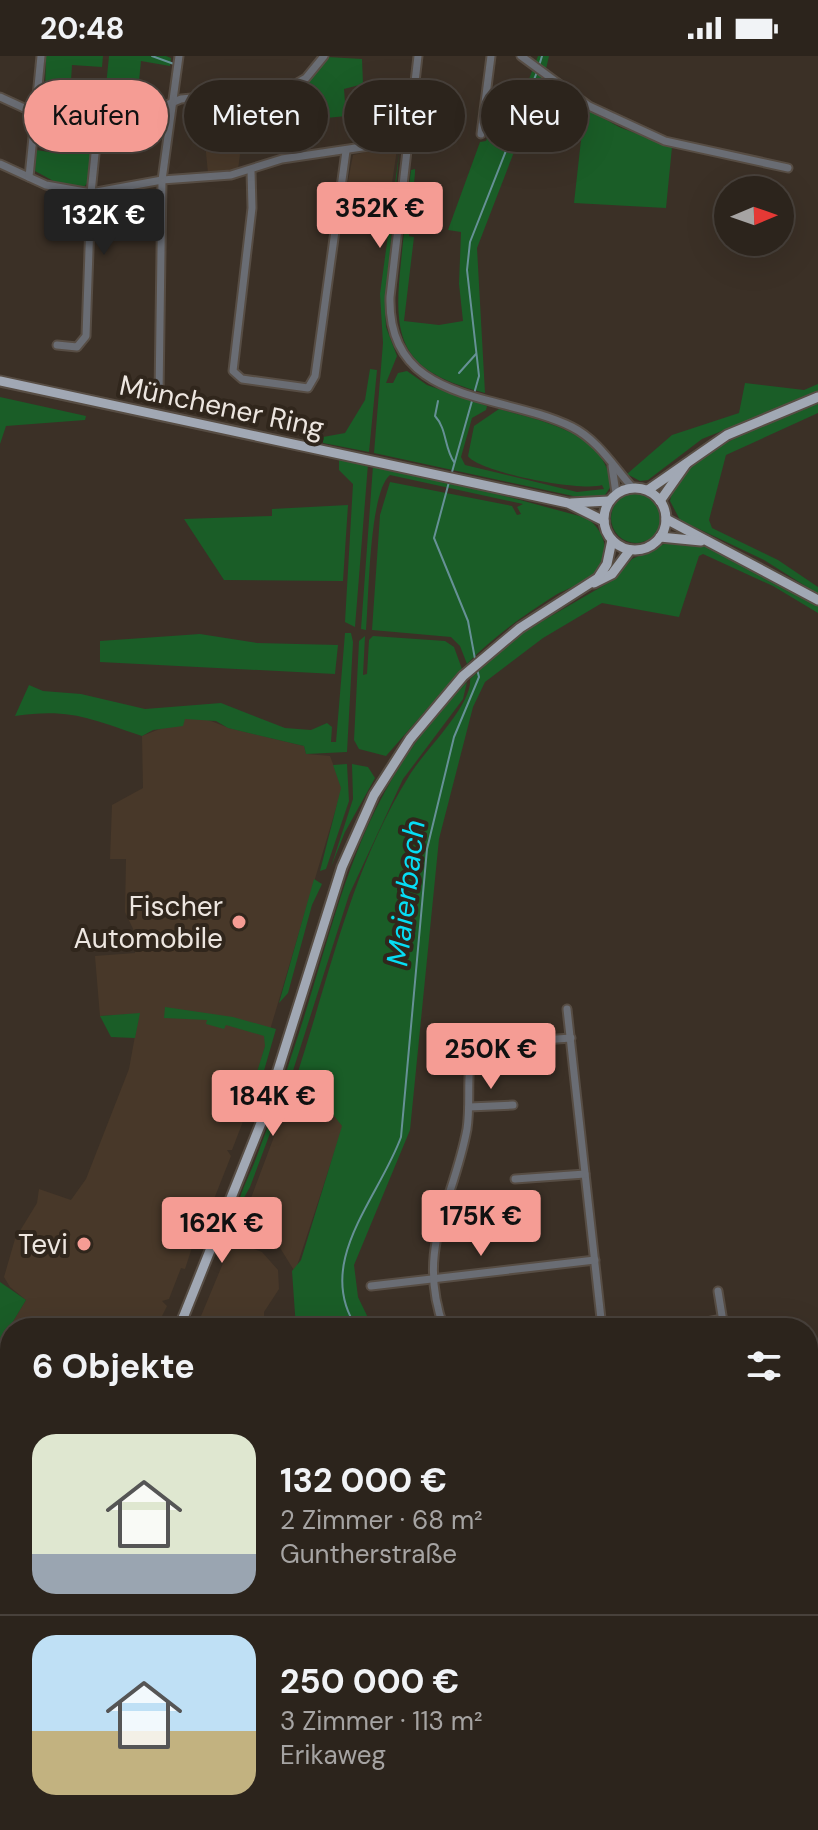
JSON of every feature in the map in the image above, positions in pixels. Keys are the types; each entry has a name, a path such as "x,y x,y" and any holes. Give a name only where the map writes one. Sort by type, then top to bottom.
{"main road":[{"name":"Münchener Ring","path":"0,381 568,503"},
{"path":"648,490 727,435 818,397"},
{"path":"660,501 691,458"},
{"path":"568,503 613,497 632,487 648,490 660,501 666,519 660,537 645,548 630,550 612,540"},
{"path":"604,521 613,497"},
{"path":"568,503 604,521 612,540 607,564 591,584"},
{"path":"666,519 773,573 818,600"},
{"path":"660,537 713,544"},
{"path":"183,1318 263,1118 342,867 358,827 397,757 463,676 534,618 591,584 608,578 630,550"}],"street":[{"path":"39,80 41,56"},
{"path":"159,395 162,180 179,56"},
{"path":"168,103 281,91 306,78 324,56"},
{"path":"415,80 418,56"},
{"path":"488,80 491,56"},
{"path":"521,56 589,106 665,141 788,168"},
{"path":"0,97 24,108"},
{"path":"0,164 67,191 91,193 162,180 218,177 251,171 282,159 344,151"},
{"path":"29,177 31,152"},
{"path":"57,345 77,347 86,336 95,152"},
{"path":"251,171 252,208 233,371 242,379 311,386 346,152"},
{"path":"408,152 391,290 392,325 402,352 422,373 442,386 573,427 596,444 632,487"},
{"path":"611,464 613,497"},
{"path":"567,1009 603,1318"},
{"path":"442,1318 434,1279 433,1242 460,1158 469,1107 473,1047 571,1038"},
{"path":"469,1107 513,1105"},
{"path":"515,1179 585,1174"},
{"path":"371,1286 595,1260"},
{"path":"718,1291 722,1318"}],"shaded area":[{"path":"206,152 240,152 238,170 208,173"},
{"path":"397,152 391,190 347,186 353,155"},
{"path":"203,718 229,728 304,746 306,754 330,756 342,788 242,1124 232,1150 227,1150 231,1156 203,1227 199,1226 185,1269 181,1268 169,1299 162,1301 167,1306 161,1318 15,1318 26,1300 10,1287 4,1277 15,1239 37,1203 39,1189 71,1200 86,1179 129,1069 139,1014 100,1016 95,956 135,953 135,933 125,912 126,859 110,859 112,805 143,788 142,736 185,719"},
{"path":"295,1081 304,1088 309,1084 343,1126 295,1272 277,1243 242,1222"},
{"path":"231,1244 262,1252 278,1270 279,1289 264,1312 264,1318 200,1318"}],"green space":[{"path":"46,56 103,56 102,67 72,65 71,80 45,80"},
{"path":"109,56 171,58 170,66 141,61 139,80 107,80"},
{"path":"538,56 549,56 542,80 529,80"},
{"path":"328,57 362,59 363,80 344,80 344,116 328,118 328,80 311,80"},
{"path":"588,110 619,127 672,147 666,208 574,203 580,152 588,152"},
{"path":"480,142 481,152 514,152 477,248 485,393 436,375 420,363 408,350 399,314 404,227 411,170 415,169 409,236 414,237 404,321 439,325 463,321 459,284 461,232 448,230"},
{"path":"36,152 91,152 88,182 84,187 59,184 35,171"},
{"path":"399,154 385,304 386,327 397,356 386,383 393,383 398,373 407,371 427,385 487,406 486,410 472,418 461,457 465,465 577,492 604,489 602,485 574,486 510,474 468,456 474,426 499,409 569,432 598,453 607,468 611,486 603,498 573,496 374,453 383,343 380,294"},
{"path":"370,369 377,370 369,452 323,443 323,437 345,433 365,400"},
{"path":"745,383 804,390 818,384 818,392 702,439 648,480 640,481 627,474 672,435 739,413"},
{"path":"0,397 86,416 85,420 6,426 0,444"},
{"path":"818,403 818,413 726,455 709,520 712,528 778,560 818,587 818,594 764,560 680,520 670,501 677,483 691,467 710,453 755,429"},
{"path":"339,458 368,464 355,627 345,622 353,484 339,470"},
{"path":"373,466 475,488 587,518 602,535 605,549 602,564 588,579 554,596 520,619 467,664 460,646 451,637 372,630 380,515 390,482 512,506 517,515 521,514 517,507 523,504 390,475 383,485 374,523 366,630 361,629"},
{"path":"626,494 646,494 660,508 660,528 646,542 626,542 612,528 612,508"},
{"path":"348,505 343,581 224,580 184,519 272,516 272,509"},
{"path":"666,543 706,547 746,562 784,584 818,606 818,613 773,586 703,554 699,556 679,617 602,603 543,638 485,682 473,707 439,839 410,1130 354,1265 358,1297 368,1318 295,1318 292,1271 301,1260 342,1126 309,1084 304,1088 295,1081 343,925 372,848 409,776 464,702 470,679 520,634 613,580 632,559"},
{"path":"345,633 351,633 353,642 347,752 306,754 304,746 228,728 216,721 185,719 183,726 153,730 142,736 66,714 15,716 29,685 43,691 81,694 145,709 221,703 285,728 311,730 327,723 332,727 331,742 336,742"},
{"path":"200,634 257,643 338,645 335,674 100,662 100,641"},
{"path":"365,636 363,675 367,674 369,640 373,636 445,641 454,647 462,669 386,756 359,749 354,740 359,641"},
{"path":"467,682 463,699 403,779 349,895 291,1077 250,1187 236,1212 283,1083 354,859 398,770 428,726"},
{"path":"347,764 349,801 326,869 320,871 341,788 333,765"},
{"path":"352,764 368,767 375,778 345,832 331,867 353,799"},
{"path":"314,879 322,884 312,905 288,993 279,1003"},
{"path":"165,1007 233,1017 276,1029 259,1088 253,1085 265,1046 264,1036 226,1025 224,1029 206,1024 207,1020 164,1018"},
{"path":"140,1013 135,1038 111,1037 100,1016"},
{"path":"0,1282 26,1300 15,1318 0,1318"}],"waterway":[{"path":"152,56 174,64"},
{"name":"Maierbach","path":"539,66 542,56"},
{"name":"Maierbach","path":"452,472 479,376 467,270 470,242 537,72"},
{"name":"Maierbach","path":"459,373 476,354"},
{"name":"Maierbach","path":"438,401 435,416 454,462"},
{"name":"Maierbach","path":"449,482 434,538 468,621 475,659"},
{"name":"Maierbach","path":"352,1318 345,1304 342,1279 346,1255 354,1231 401,1137 427,849 454,737 479,677 477,669"}],"place":[{"name":"Fischer Automobile","path":"239,922"},
{"name":"Tevi","path":"84,1244"}]}
